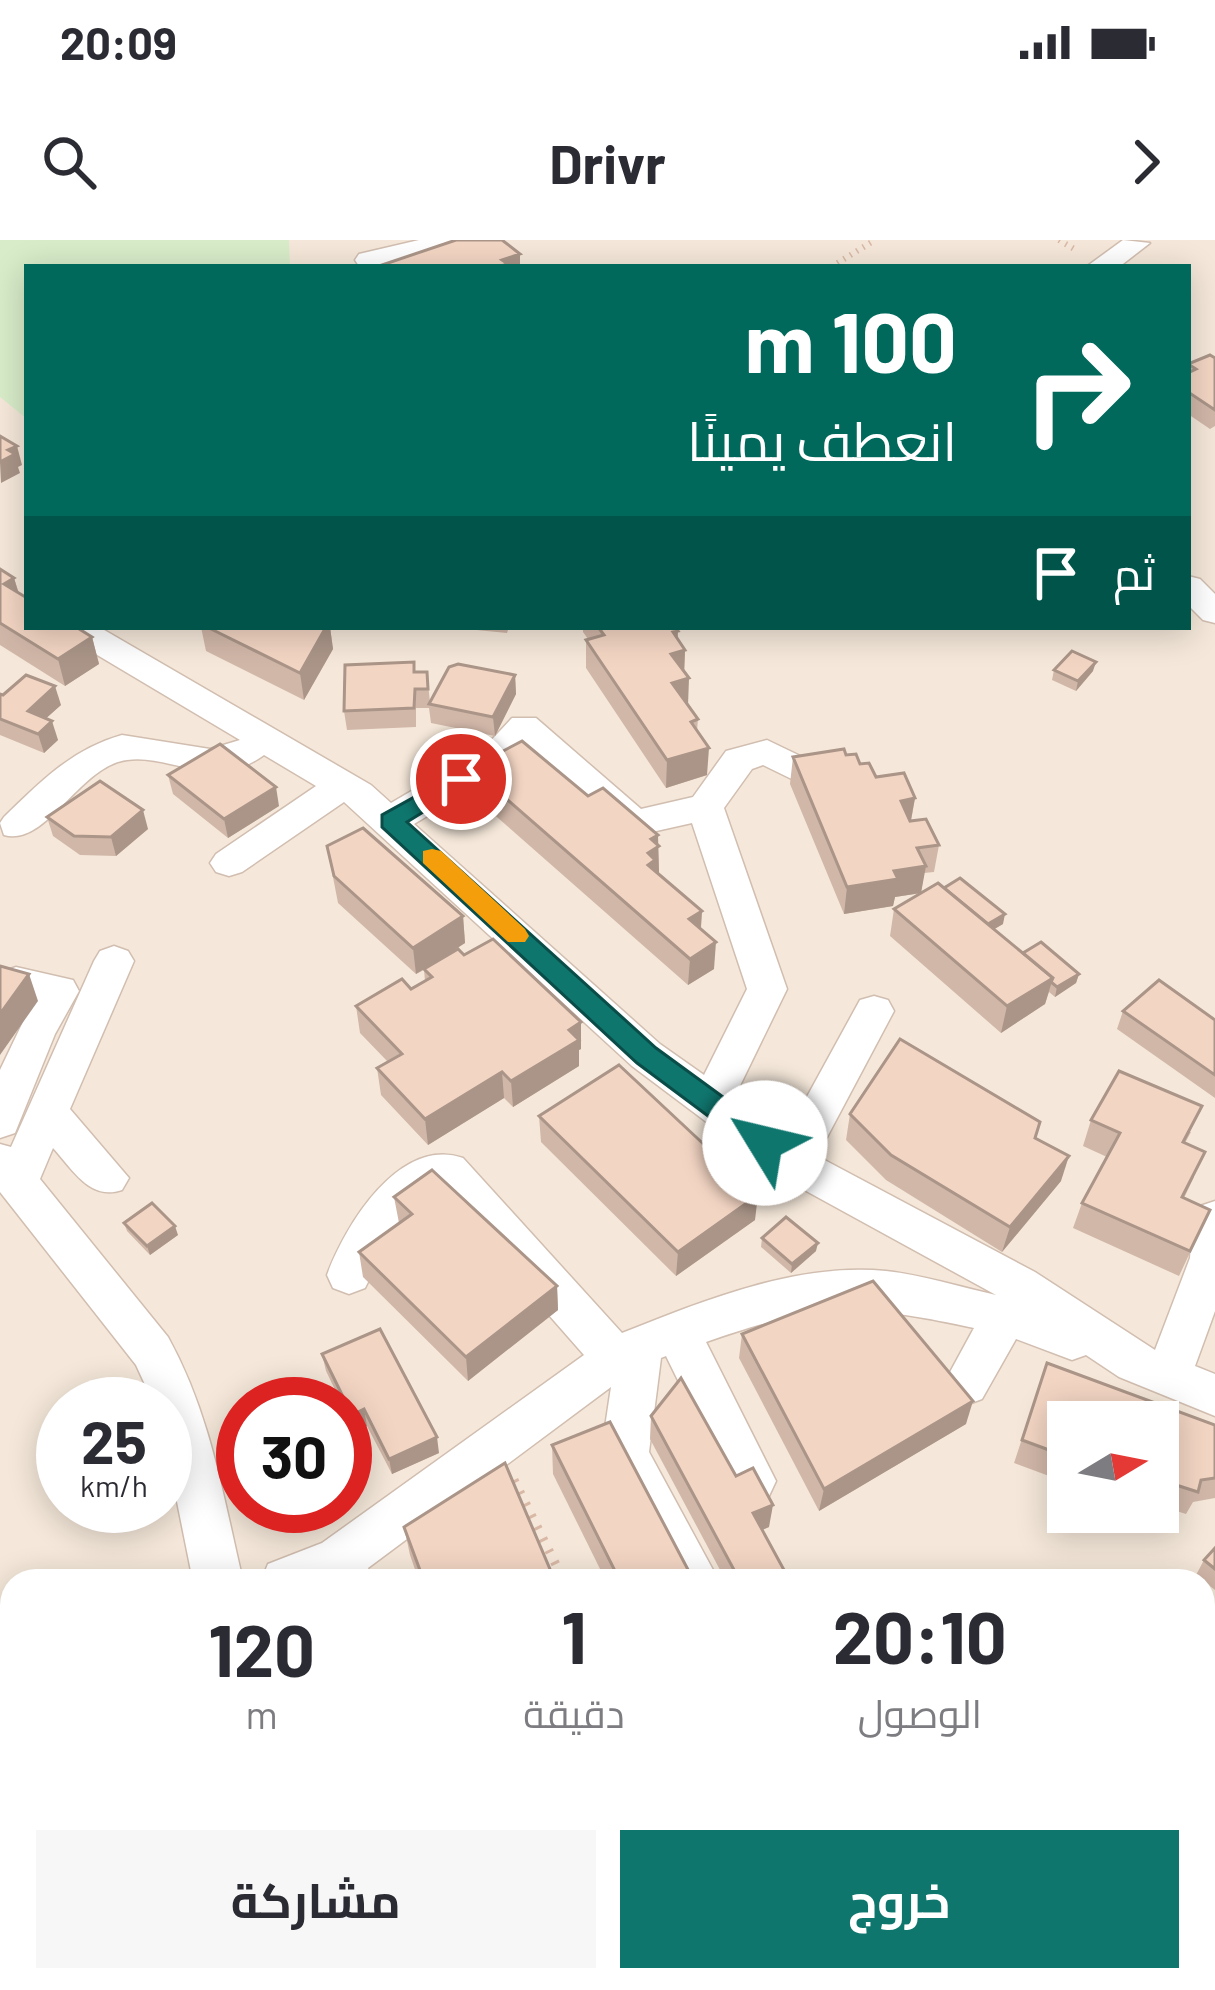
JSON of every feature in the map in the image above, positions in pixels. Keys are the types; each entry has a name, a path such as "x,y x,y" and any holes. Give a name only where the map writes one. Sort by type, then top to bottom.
{"street":[{"path":"369,260 453,240"},
{"path":"1104,264 1137,241"},
{"path":"1191,589 1215,613"},
{"path":"79,630 343,785 390,821 646,1055 792,1163 1019,1285 1152,1370"},
{"path":"390,821 496,758 524,725 634,823 705,808 739,760 767,752 806,774"},
{"path":"16,826 74,771 122,747 210,761 282,746"},
{"path":"229,863 343,785"},
{"path":"705,808 767,989 711,1103"},
{"path":"114,961 48,1114 9,1171 152,1351 172,1385 187,1423 216,1569"},
{"path":"0,1120 59,991 16,982"},
{"path":"792,1163 874,1011"},
{"path":"48,1114 107,1178"},
{"path":"349,1274 359,1243 395,1199 430,1174 448,1170 645,1346 752,1481"},
{"path":"1152,1370 1212,1258 1215,1220"},
{"path":"345,1569 495,1441 645,1346 766,1302 841,1289 887,1290 1005,1316 1215,1395"},
{"path":"966,1385 1005,1316"},
{"path":"645,1346 625,1454 687,1569"}],"path":[{"path":"836,264 875,240"},
{"path":"495,1441 558,1569"}],"shaded area":[{"path":"0,240 1215,240 1215,1569 0,1569"}],"green space":[{"path":"0,240 289,240 290,264 24,264 24,417 0,397"}],"building":[{"path":"456,240 502,240 520,254 502,260 508,264 385,264"},
{"path":"1210,355 1215,358 1215,410 1191,394 1191,372 1196,369 1191,363"},
{"path":"0,436 17,446 8,450 15,454 0,462"},
{"path":"0,569 14,578 4,584 24,596 24,630 81,630 92,637 58,659 0,623"},
{"path":"213,630 324,630 300,673"},
{"path":"600,630 677,630 673,632 685,650 671,654 689,678 672,683 698,719 691,722 709,748 667,760 586,640 604,635"},
{"path":"1072,651 1096,662 1078,681 1054,670"},
{"path":"414,662 414,672 427,672 428,689 415,689 414,708 344,711 345,665"},
{"path":"458,664 515,675 493,717 429,704 449,667"},
{"path":"26,675 55,686 28,711 52,721 38,734 0,719 0,694"},
{"path":"522,741 588,796 603,788 658,835 651,839 659,846 648,853 655,860 648,865 702,911 689,919 716,942 690,959 471,768"},
{"path":"220,744 276,787 224,819 168,775"},
{"path":"844,749 846,755 856,754 860,764 869,763 876,777 904,773 915,798 901,801 910,821 926,819 939,845 917,848 926,866 894,871 898,879 847,887 793,757"},
{"path":"100,781 143,810 111,837 74,836 47,817"},
{"path":"363,828 463,916 413,948 334,876 327,846"},
{"path":"960,878 1005,914 988,924 944,888"},
{"path":"938,883 1053,978 1007,1006 894,909"},
{"path":"493,939 581,1022 569,1030 579,1040 511,1081 502,1072 425,1119 377,1068 402,1054 356,1006 402,979 411,989 432,977 424,969 458,949 464,955"},
{"path":"1041,942 1079,974 1057,987 1051,982 1053,978 1023,953"},
{"path":"0,966 29,974 0,1014"},
{"path":"1159,980 1215,1020 1215,1075 1123,1011"},
{"path":"900,1039 1040,1122 1035,1138 1069,1156 1010,1227 891,1155 850,1114"},
{"path":"619,1065 758,1195 678,1252 539,1116"},
{"path":"1119,1071 1202,1106 1183,1142 1205,1152 1182,1197 1210,1210 1190,1251 1082,1203 1120,1133 1091,1120"},
{"path":"432,1170 557,1286 466,1357 359,1252 412,1214 394,1197"},
{"path":"152,1203 175,1226 147,1246 124,1223"},
{"path":"786,1217 818,1243 792,1264 762,1238"},
{"path":"873,1281 973,1401 824,1489 742,1334"},
{"path":"380,1329 437,1437 389,1459 372,1425 372,1377 333,1377 322,1354"},
{"path":"1047,1363 1150,1401 1047,1401 1047,1449 1022,1440"},
{"path":"681,1378 736,1476 753,1468 773,1505 753,1513 783,1569 734,1569 651,1416"},
{"path":"1179,1412 1215,1425 1215,1478 1201,1480 1198,1492 1179,1486"},
{"path":"610,1422 688,1569 614,1569 552,1445"},
{"path":"505,1463 550,1569 420,1569 404,1527"},
{"path":"1215,1548 1215,1569 1204,1560"}],"slow traffic":[{"path":"432,857 517,936"}],"route":[{"path":"461,779 390,821 646,1055 765,1143"}]}
